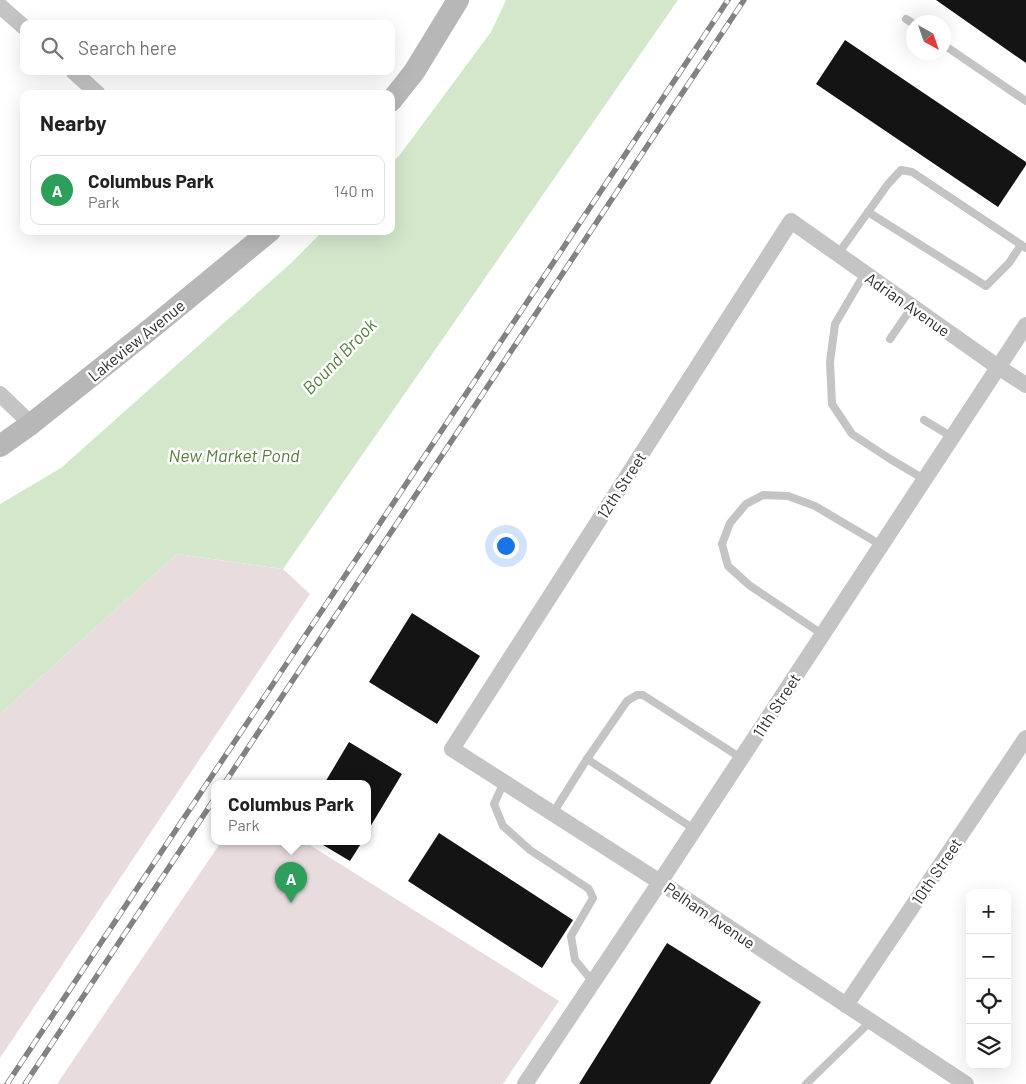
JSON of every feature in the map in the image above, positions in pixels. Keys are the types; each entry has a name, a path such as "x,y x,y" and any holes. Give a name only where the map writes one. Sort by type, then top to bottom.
{"main road":[{"path":"395,95 414,72 458,0"},
{"name":"Lakeview Avenue","path":"0,446 31,424 259,235"}],"street":[{"path":"0,6 20,24"},
{"path":"77,75 93,90"},
{"name":"Adrian Avenue","path":"791,221 1026,385"},
{"name":"12th Street","path":"452,749 791,221"},
{"name":"11th Street","path":"525,1084 1026,325"},
{"path":"0,394 31,424"},
{"name":"10th Street","path":"846,1005 1026,738"},
{"name":"Pelham Avenue","path":"452,749 660,882 966,1084"}],"lane":[{"path":"951,49 1026,101"},
{"path":"838,254 868,212 888,184 901,170 912,172 1024,246 986,286 868,212"},
{"path":"865,273 835,324 830,362 832,404 852,434 924,479"},
{"path":"890,339 912,306"},
{"path":"924,420 952,437"},
{"path":"822,634 749,585 728,566 722,544 730,523 746,504 763,495 788,496 816,506 881,545"},
{"path":"553,813 627,701 637,695 643,695 741,758"},
{"path":"587,759 694,829"},
{"path":"504,782 494,804 503,826 530,850 589,888 594,898 571,936 575,960 593,982"},
{"path":"806,1084 870,1021"}],"shaded area":[{"path":"177,554 283,569 310,594 0,1058 0,714"},
{"path":"219,845 310,845 559,1001 503,1084 57,1084"}],"water":[{"name":"New Market Pond","path":"506,0 678,0 283,569 177,554 0,714 0,504 61,468 290,264 319,235 395,235 395,160 491,32"}],"building":[{"path":"936,0 1026,0 1026,63"},
{"path":"845,40 1026,162 1026,165 998,207 816,84"},
{"path":"412,613 480,656 437,724 369,682"},
{"path":"349,742 402,774 371,825 371,780 326,780"},
{"path":"439,833 573,920 542,968 408,881"},
{"path":"323,845 360,845 350,861"},
{"path":"667,943 761,1002 710,1084 579,1084"}],"railway":[{"path":"7,1084 728,0"},
{"path":"227,780 744,0"},
{"path":"25,1084 211,804"}],"place":[{"name":"Columbus Park","path":"291,903"}],"water label":[{"name":"Bound Brook","path":"339,356"}]}
